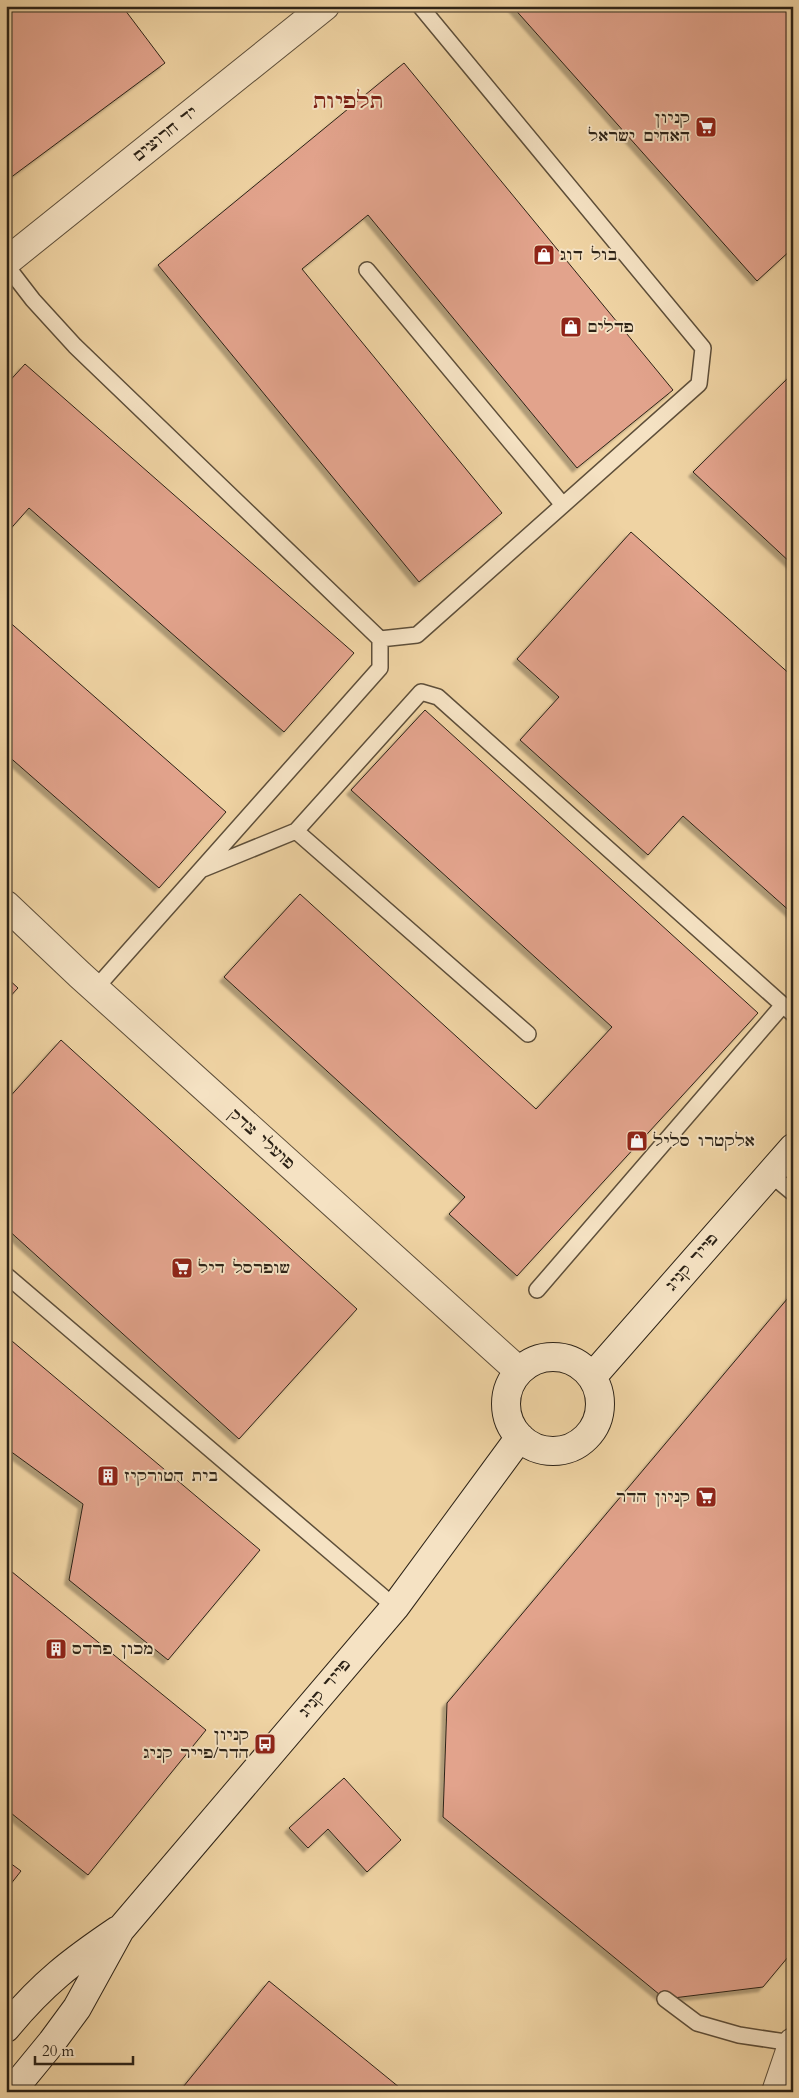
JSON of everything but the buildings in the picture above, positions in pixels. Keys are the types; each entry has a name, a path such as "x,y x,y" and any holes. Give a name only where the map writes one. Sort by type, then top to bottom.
{"street":[{"name":"יד חרוצים","path":"6,264 325,6"},
{"name":"פועלי צדק","path":"6,905 519,1371"},
{"name":"פייר קניג","path":"592,1377 793,1148"},
{"path":"548,1356 566,1358 580,1365 592,1377 599,1392 600,1408 596,1424 588,1435 575,1445 560,1450 544,1450 520,1437 510,1424 506,1408 510,1385 519,1371 532,1361 548,1356"},
{"name":"פייר קניג","path":"11,2092 77,2008 120,1930 395,1607 520,1437"},
{"name":"פייר קניג","path":"6,2028 39,1990 60,1970 120,1930"},
{"path":"776,2092 792,2042"}],"lane":[{"path":"380,639 417,635 699,384 702,348 420,6"},
{"path":"6,264 33,300 75,346 380,639 380,668 96,988"},
{"path":"367,270 562,505"},
{"path":"200,871 296,831 421,692 438,697 788,1010 537,1290"},
{"path":"296,831 528,1034"},
{"path":"770,1174 793,1193"},
{"path":"6,1275 395,1607"},
{"path":"665,1999 697,2023 739,2035 792,2042"}],"place":[{"name":"קניון האחים ישראל","path":"706,127"},
{"name":"בול דוג","path":"544,255"},
{"name":"פדלים","path":"571,327"},
{"name":"אלקטרו סליל","path":"637,1141"},
{"name":"שופרסל דיל","path":"182,1268"},
{"name":"בית הטורקיז","path":"108,1476"},
{"name":"קניון הדר","path":"706,1497"},
{"name":"מכון פרדס","path":"56,1649"},
{"name":"קניון הדר/פייר קניג","path":"265,1744"}],"district":[{"name":"תלפיות","path":"348,101"}]}
